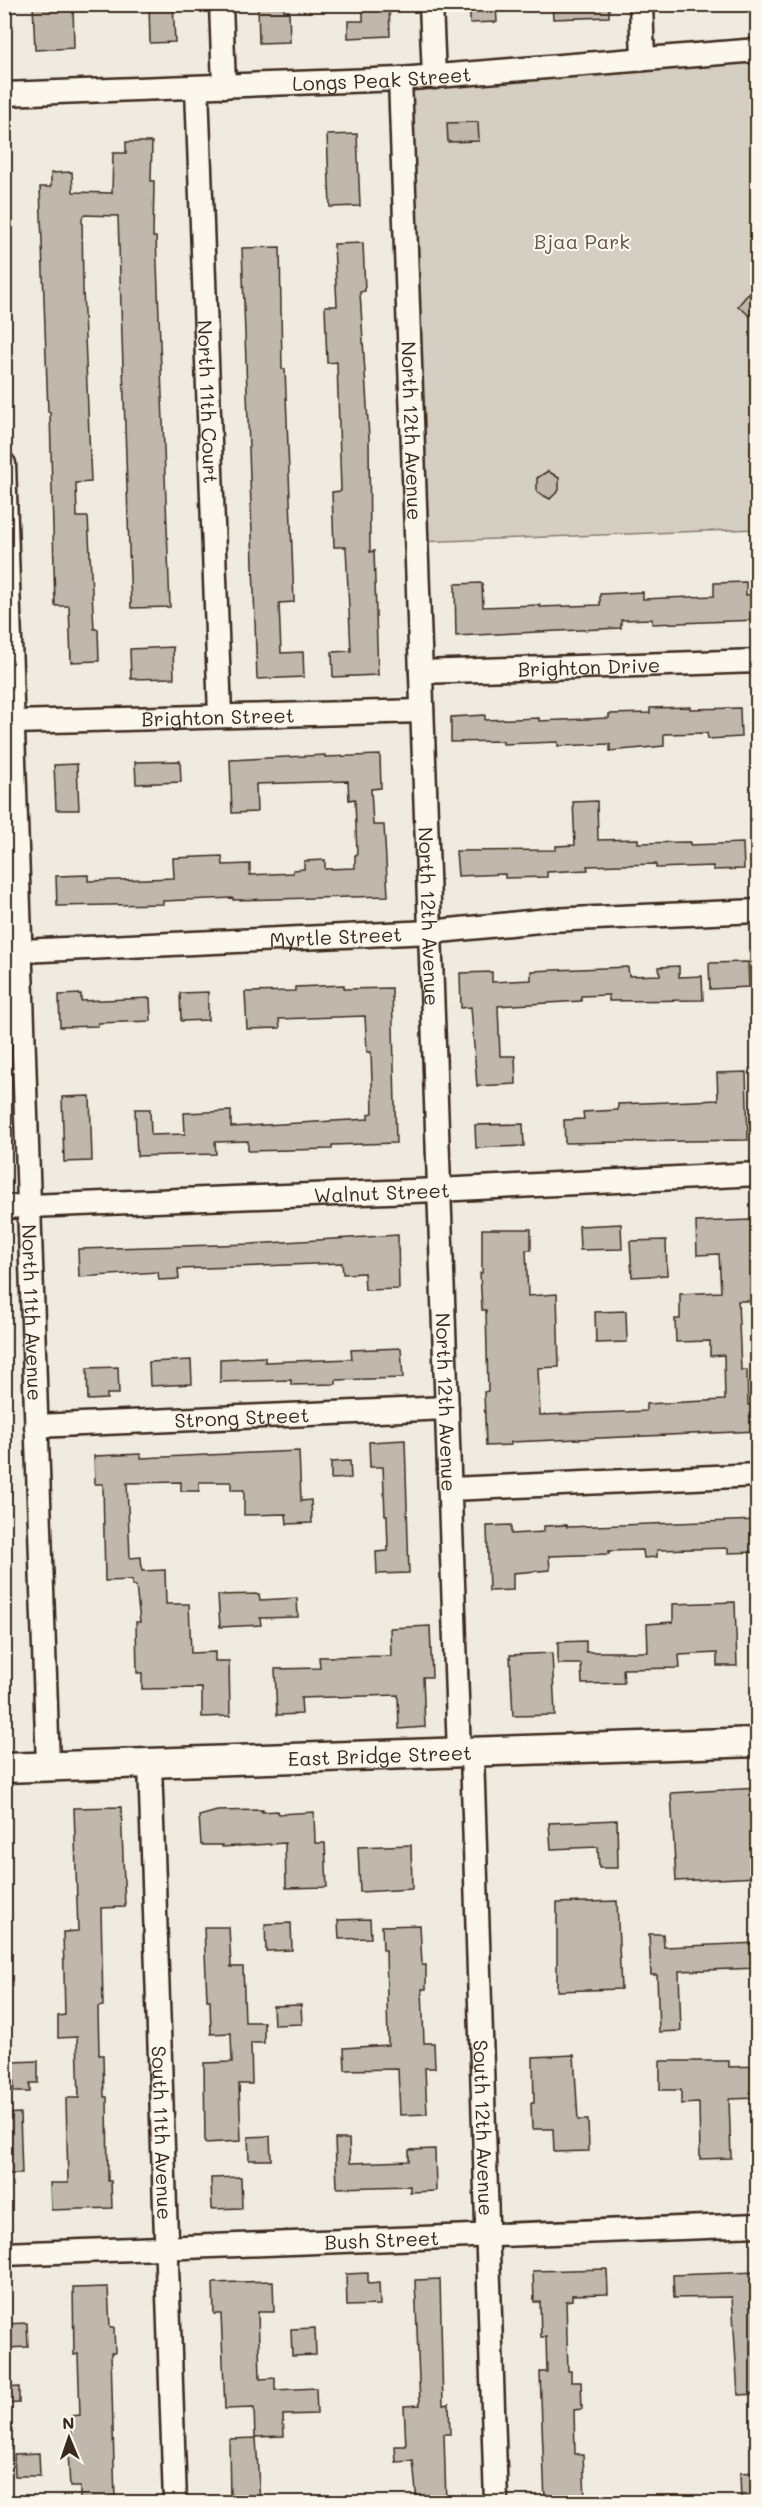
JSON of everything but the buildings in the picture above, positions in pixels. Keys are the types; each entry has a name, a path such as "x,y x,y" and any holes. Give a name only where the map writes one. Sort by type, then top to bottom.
{"main road":[{"name":"East Bridge Street","path":"4,1768 466,1754 758,1742"}],"street":[{"path":"221,4 224,86"},
{"path":"431,4 434,77"},
{"path":"641,4 643,58"},
{"name":"Longs Peak Street","path":"4,94 400,79 758,50"},
{"name":"North 12th Avenue","path":"400,79 438,1190 451,1489 466,1754"},
{"name":"North 11th Court","path":"197,88 220,716"},
{"name":"North 11th Avenue","path":"4,464 8,661 14,722 48,1766"},
{"name":"Brighton Drive","path":"421,672 758,661"},
{"name":"Brighton Street","path":"14,722 422,711"},
{"name":"Myrtle Street","path":"21,951 430,932 549,920 758,911"},
{"name":"Walnut Street","path":"4,1207 438,1190 758,1174"},
{"name":"Strong Street","path":"36,1426 447,1408"},
{"path":"451,1489 758,1476"},
{"name":"South 12th Avenue","path":"466,1754 496,2502"},
{"name":"South 11th Avenue","path":"150,1764 175,2502"},
{"name":"Bush Street","path":"4,2254 758,2226"}],"green space":[{"name":"Bjaa Park","path":"757,50 757,529 417,542 400,79"}]}
